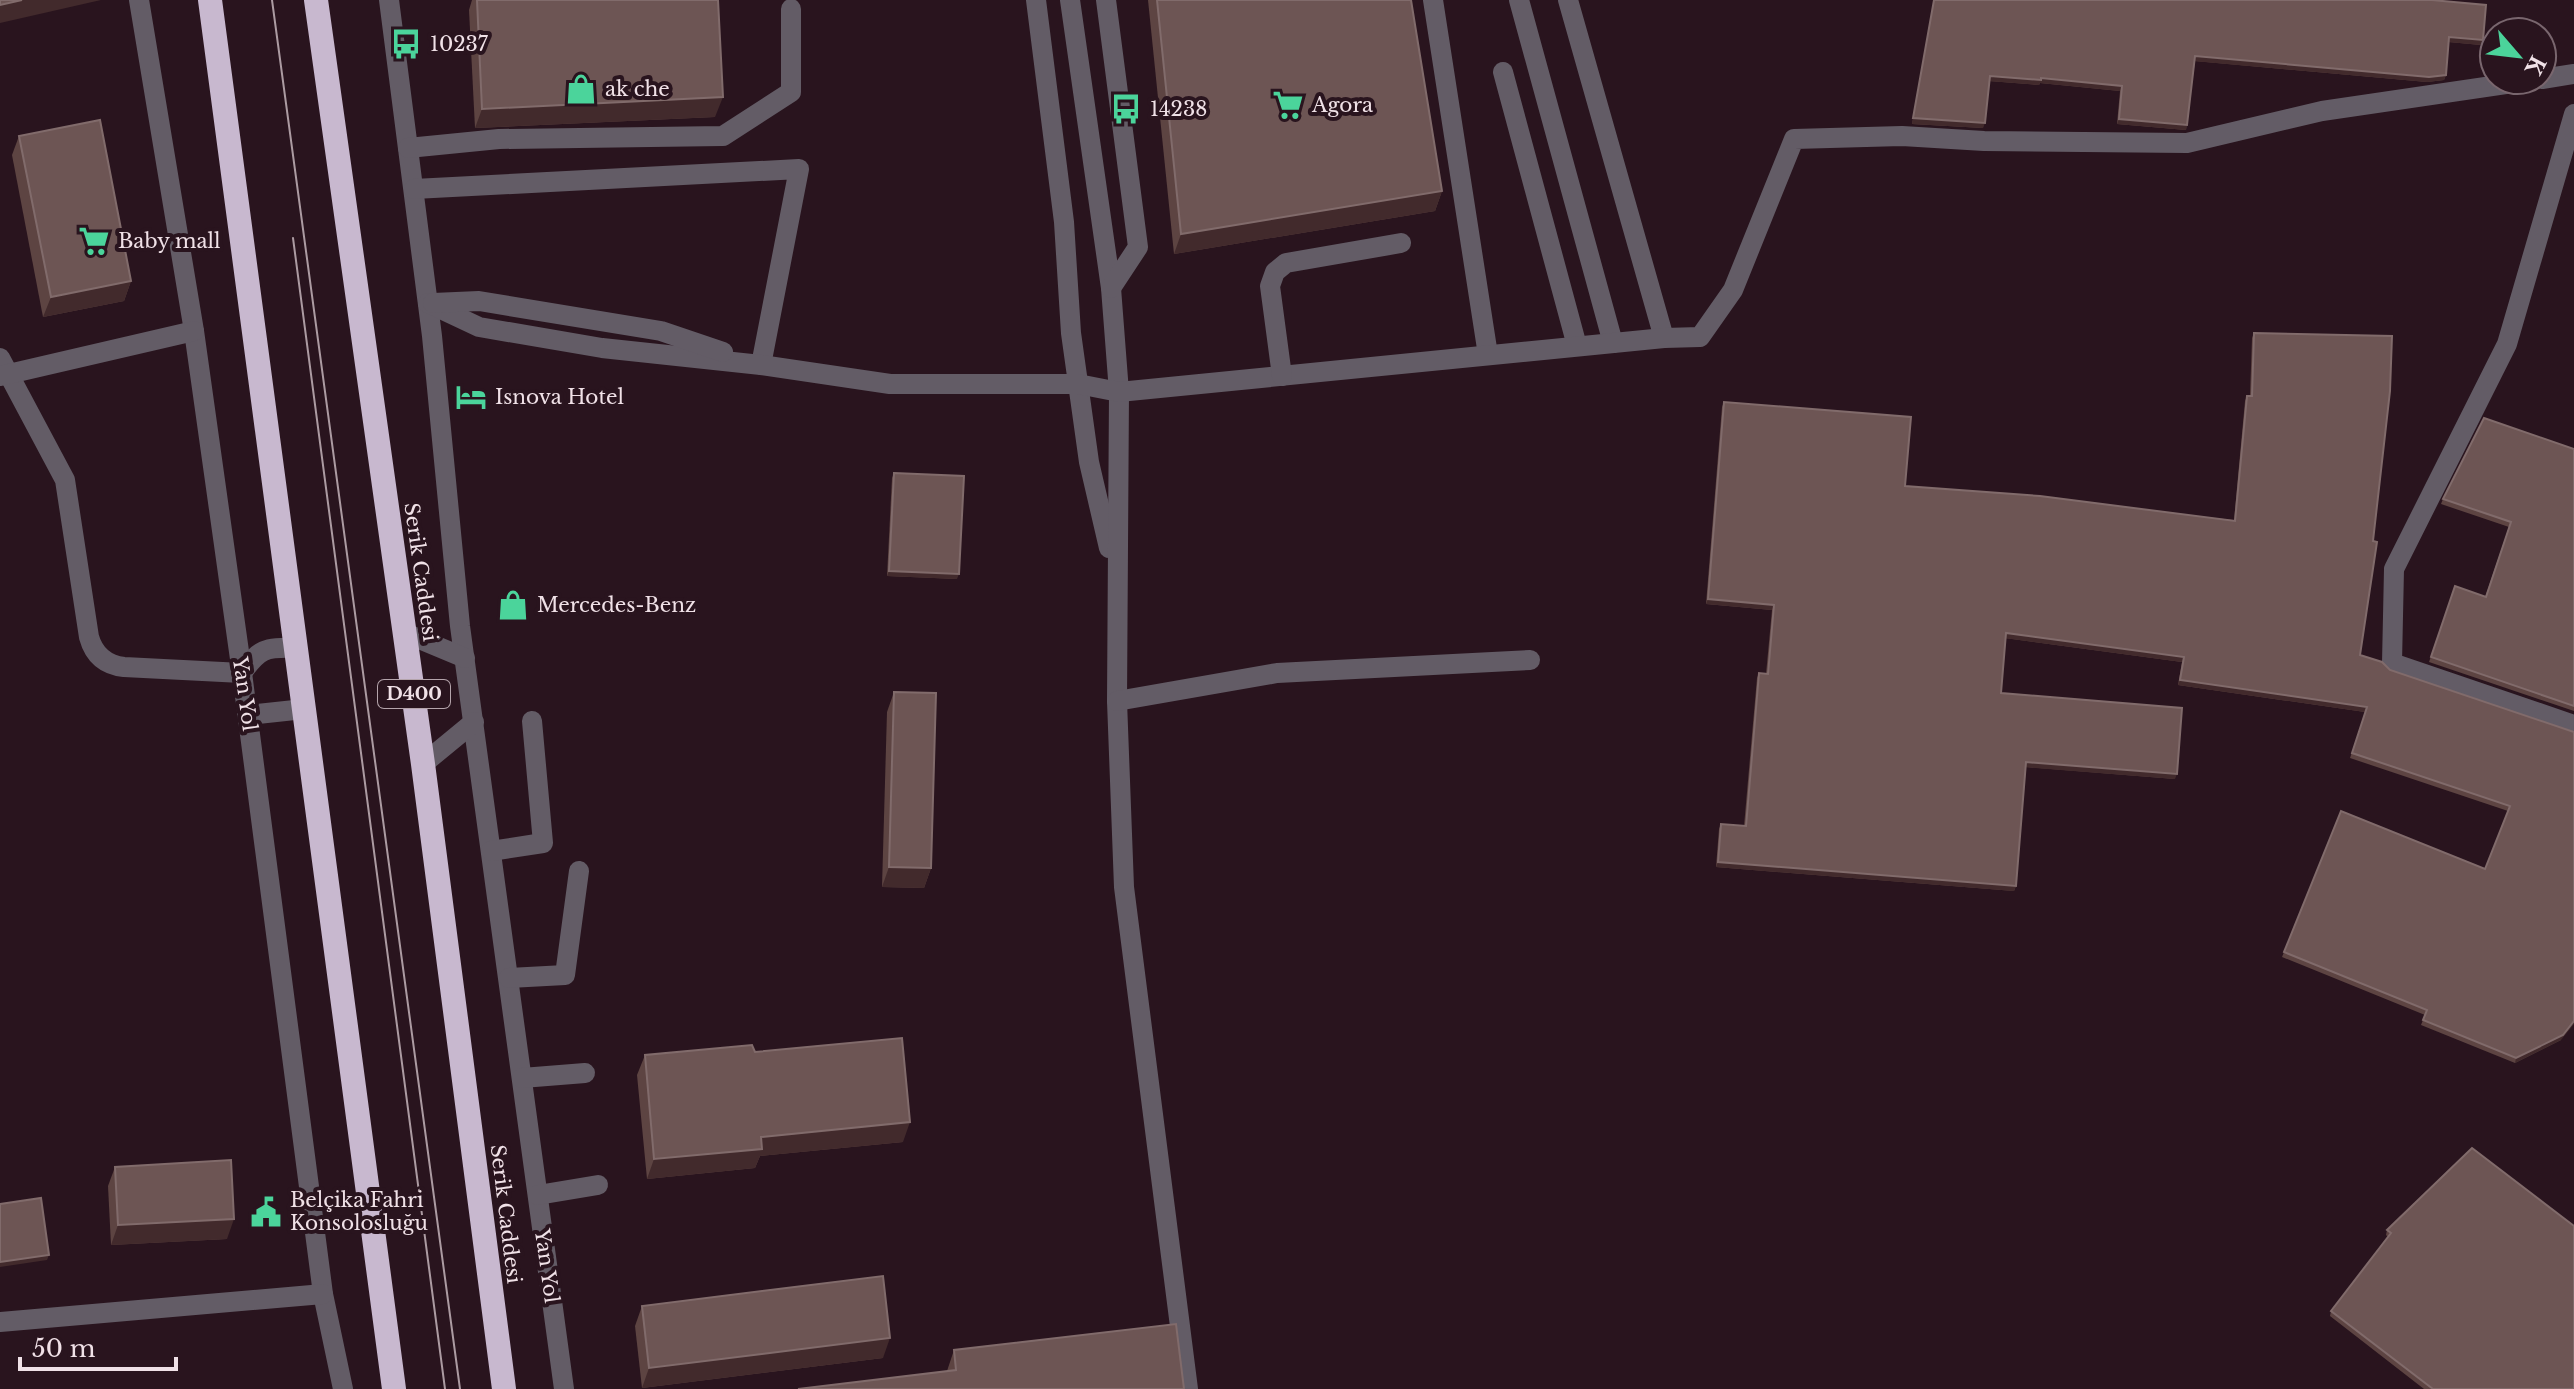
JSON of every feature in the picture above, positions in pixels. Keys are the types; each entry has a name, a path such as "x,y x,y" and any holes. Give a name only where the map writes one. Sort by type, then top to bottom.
{"highway":[{"path":"210,0 394,1389"},
{"name":"Serik Caddesi","path":"316,0 423,764 504,1389"}],"street":[{"name":"Yan Yol","path":"139,0 194,331 248,715 323,1294 343,1389"},
{"name":"Yan Yol","path":"389,0 428,303 465,658 564,1389"},
{"path":"1036,0 1064,222 1071,333 1078,384 1089,462 1117,583"},
{"path":"1070,0 1111,288 1119,392 1117,701 1124,887 1188,1389"},
{"path":"1106,0 1138,247 1111,288"},
{"path":"1433,0 1488,355"},
{"path":"1519,0 1613,343"},
{"path":"1568,0 1664,338"},
{"path":"408,148 499,139 723,136 791,92 791,9"},
{"path":"1503,72 1577,346"},
{"path":"428,303 479,327 602,348 761,365 890,384 1078,384 1119,392 1577,346 1700,337 1733,290 1794,139 1902,136 1984,141 2187,143 2322,111 2478,88"},
{"path":"2574,114 2507,344 2394,569 2392,663 2574,725"},
{"path":"414,189 799,169 761,365"},
{"path":"1282,376 1270,294 1275,272 1286,263 1401,243"},
{"path":"194,331 3,370 65,480 89,637 95,653 116,666 242,673 262,651 273,647 295,648"},
{"path":"405,633 465,658"},
{"path":"1117,701 1277,673 1530,660"},
{"path":"248,715 304,709"},
{"path":"491,851 543,843 532,721"},
{"path":"423,764 474,722"},
{"path":"509,978 565,975 579,871"},
{"path":"522,1078 585,1073"},
{"path":"538,1195 598,1185"},
{"path":"0,1322 323,1294"}],"building":[{"path":"0,0 22,0 0,5"},
{"path":"477,0 718,0 723,97 482,109"},
{"name":"Agora","path":"1157,0 1411,0 1442,191 1181,234"},
{"path":"1934,0 2432,0 2486,5 2485,16 2478,16 2478,40 2449,37 2446,75 2429,77 2195,56 2187,125 2119,119 2122,86 1990,76 1985,123 1913,118"},
{"path":"100,120 131,281 51,297 19,136"},
{"path":"2254,333 2392,336 2390,391 2373,541 2377,542 2360,655 2382,662 2390,670 2574,732 2574,1021 2563,1035 2516,1058 2423,1020 2427,1010 2284,952 2341,811 2485,869 2510,806 2352,753 2367,707 2180,680 2184,657 2006,633 2001,693 2182,708 2177,774 2026,762 2016,886 1718,862 1721,824 1746,826 1759,673 1768,674 1774,605 1708,599 1724,402 1911,417 1905,486 2040,496 2235,521 2247,396 2252,396"},
{"path":"2484,418 2574,449 2574,706 2431,657 2455,586 2486,597 2511,522 2443,499"},
{"path":"894,473 964,476 959,574 889,571"},
{"path":"894,692 936,693 931,868 889,867"},
{"path":"902,1038 910,1122 761,1137 762,1149 654,1159 645,1055 752,1045 755,1052"},
{"path":"2472,1148 2574,1226 2574,1389 2433,1389 2331,1311 2391,1233 2387,1230"},
{"path":"231,1160 234,1219 118,1225 115,1167"},
{"path":"41,1198 49,1255 0,1262 0,1204"},
{"path":"883,1276 890,1338 649,1368 642,1306"},
{"path":"1176,1324 1184,1389 798,1389 956,1370 954,1350"}],"tram line":[{"path":"272,0 460,1389"},
{"path":"293,238 445,1389"}],"place":[{"name":"10237","path":"406,44"},
{"name":"ak che","path":"581,89"},
{"name":"Agora","path":"1288,105"},
{"name":"14238","path":"1126,109"},
{"name":"Baby mall","path":"94,241"},
{"name":"Isnova Hotel","path":"471,397"},
{"name":"Mercedes-Benz","path":"513,605"},
{"name":"Belçika Fahri Konsolosluğu","path":"266,1212"}]}
